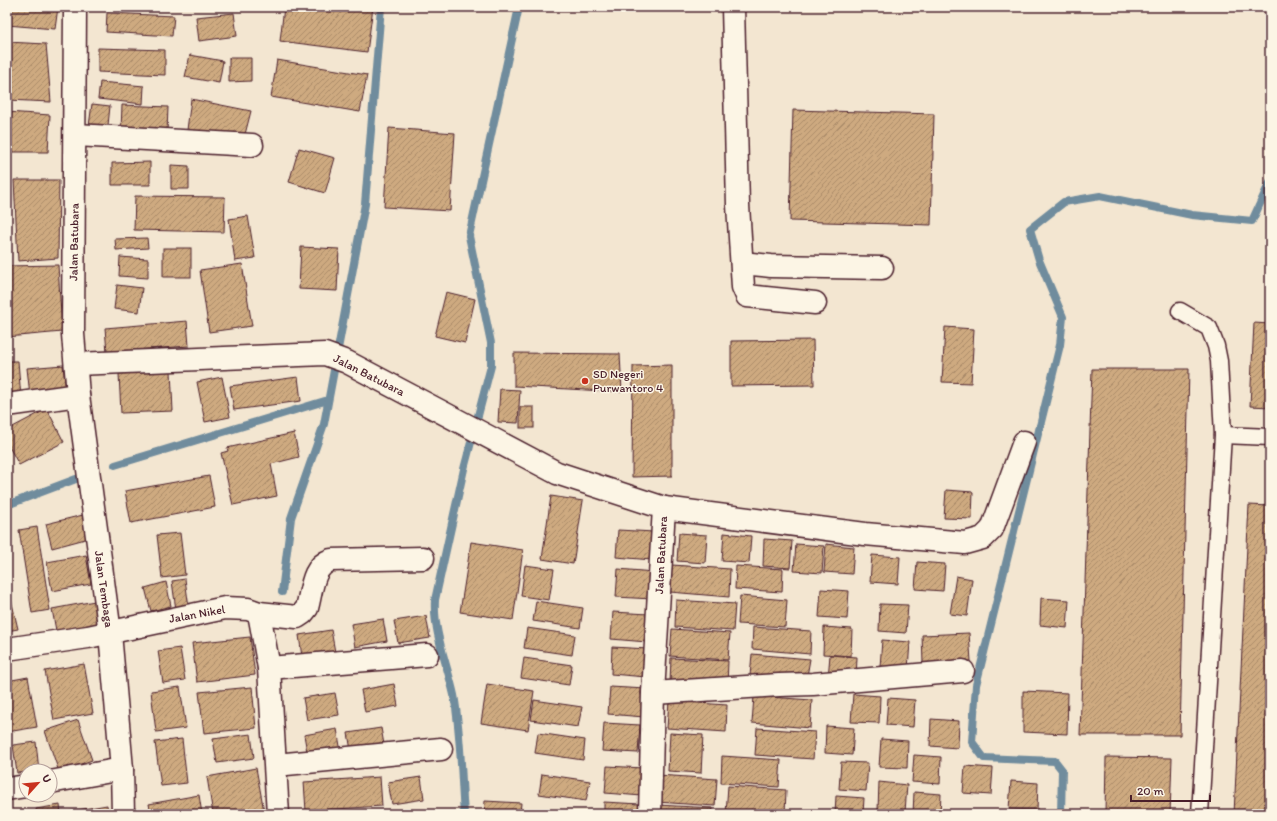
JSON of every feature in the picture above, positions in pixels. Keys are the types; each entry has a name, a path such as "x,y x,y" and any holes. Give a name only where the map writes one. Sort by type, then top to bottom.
{"street":[{"name":"Jalan Batubara","path":"75,7 76,135 73,334 76,364 325,354 347,362 557,473 664,508 653,693 650,814"},
{"path":"733,7 738,205 743,287 747,296 816,303"},
{"path":"76,135 252,145"},
{"path":"742,263 771,266 882,268"},
{"name":"Jalan Tembaga","path":"76,364 78,396 110,633 122,768 123,814"},
{"path":"7,405 78,396"},
{"path":"664,508 865,534 965,543 983,538 992,529 1024,442"},
{"name":"Jalan Nikel","path":"7,649 110,633 225,608 248,609 297,617 307,608 318,569 323,563 332,560 423,558"},
{"path":"259,612 269,668 278,814"},
{"path":"269,668 427,655"},
{"path":"653,693 813,684 963,671"},
{"path":"276,765 441,749"},
{"path":"58,780 122,768"},
{"path":"7,789 18,787"}],"lane":[{"path":"1180,311 1209,328 1216,346 1219,360 1223,435 1200,814"},
{"path":"1223,435 1270,437"}],"building":[{"path":"8,7 58,7 55,29 7,25"},
{"path":"284,7 373,7 367,52 280,41"},
{"path":"107,13 174,16 172,36 106,32"},
{"path":"234,13 237,36 199,41 196,17"},
{"path":"7,42 46,44 51,102 7,100"},
{"path":"98,48 165,50 165,75 98,72"},
{"path":"190,55 223,61 219,83 185,77"},
{"path":"229,58 251,58 251,81 229,82"},
{"path":"277,60 367,75 360,112 271,97"},
{"path":"100,82 144,86 143,104 98,99"},
{"path":"191,99 251,111 243,142 187,130"},
{"path":"92,104 110,106 107,135 88,133"},
{"path":"122,105 168,107 167,132 121,131"},
{"path":"793,110 934,114 931,225 790,221"},
{"path":"7,112 50,115 48,152 7,152"},
{"path":"389,128 455,133 450,211 384,207"},
{"path":"299,148 335,158 325,193 289,182"},
{"path":"150,162 150,185 112,185 112,163"},
{"path":"171,165 189,166 189,189 171,189"},
{"path":"14,180 59,180 58,258 18,261"},
{"path":"135,196 225,197 224,232 134,230"},
{"path":"248,216 255,258 235,261 229,219"},
{"path":"147,238 148,248 116,250 115,239"},
{"path":"301,247 339,249 337,291 299,289"},
{"path":"163,248 191,248 191,277 163,277"},
{"path":"120,257 148,259 148,278 119,276"},
{"path":"242,264 252,326 209,332 200,270"},
{"path":"58,265 62,332 7,337 7,266"},
{"path":"117,285 142,288 139,312 114,309"},
{"path":"446,292 475,299 465,343 435,336"},
{"path":"187,321 189,346 107,352 105,328"},
{"path":"1254,323 1270,324 1270,407 1250,406"},
{"path":"945,327 974,329 971,383 942,382"},
{"path":"813,340 814,385 731,386 731,341"},
{"path":"514,353 620,354 622,392 514,386"},
{"path":"7,361 18,361 21,398 7,399"},
{"path":"63,365 66,391 30,395 27,368"},
{"path":"672,365 672,476 632,477 633,366"},
{"path":"1092,369 1189,369 1180,735 1080,735"},
{"path":"171,371 173,411 121,413 119,374"},
{"path":"222,377 230,417 205,422 197,382"},
{"path":"298,377 301,401 234,410 230,386"},
{"path":"500,389 520,390 518,423 498,422"},
{"path":"520,407 534,407 534,428 520,428"},
{"path":"47,409 64,442 19,465 7,443 7,430"},
{"path":"294,433 299,457 271,464 277,496 233,505 221,453 228,451 227,448"},
{"path":"209,476 215,507 131,523 125,491"},
{"path":"946,490 973,492 972,519 944,518"},
{"path":"551,496 583,501 573,564 542,559"},
{"path":"1249,505 1270,506 1270,814 1234,814"},
{"path":"83,515 89,538 52,548 46,524"},
{"path":"37,527 50,610 32,613 19,530"},
{"path":"618,530 654,532 652,560 616,557"},
{"path":"180,533 185,575 162,578 157,535"},
{"path":"679,533 707,535 705,563 677,561"},
{"path":"724,533 751,536 749,563 722,561"},
{"path":"764,539 792,541 790,568 763,566"},
{"path":"471,542 523,550 513,620 460,612"},
{"path":"796,544 824,546 822,573 794,571"},
{"path":"826,544 854,547 852,574 824,572"},
{"path":"86,555 91,584 52,591 47,562"},
{"path":"872,555 900,557 898,584 870,582"},
{"path":"917,562 945,564 943,591 915,589"},
{"path":"525,565 554,569 549,600 521,596"},
{"path":"672,565 730,569 729,597 670,592"},
{"path":"736,566 783,569 782,592 735,589"},
{"path":"618,569 654,572 652,599 616,597"},
{"path":"956,576 972,579 967,616 950,614"},
{"path":"185,579 189,608 176,610 172,581"},
{"path":"7,582 18,629 7,631"},
{"path":"166,582 171,606 151,611 145,588"},
{"path":"821,589 849,591 847,619 819,617"},
{"path":"740,596 787,600 785,627 738,624"},
{"path":"1041,598 1069,600 1067,628 1040,625"},
{"path":"100,600 105,627 57,636 52,609"},
{"path":"676,600 735,604 733,631 675,627"},
{"path":"536,601 583,608 580,628 533,621"},
{"path":"880,604 908,605 906,633 879,631"},
{"path":"613,612 649,614 647,642 611,639"},
{"path":"426,616 430,638 398,643 394,621"},
{"path":"383,619 387,641 355,647 351,624"},
{"path":"753,627 811,631 810,654 752,649"},
{"path":"824,627 852,629 851,656 823,654"},
{"path":"527,628 575,635 572,655 524,648"},
{"path":"672,629 730,633 728,660 670,656"},
{"path":"331,630 335,652 302,657 299,635"},
{"path":"969,633 971,661 923,663 922,635"},
{"path":"250,637 255,675 197,682 192,643"},
{"path":"882,640 910,642 908,669 880,667"},
{"path":"612,647 648,649 646,677 611,674"},
{"path":"180,648 185,680 163,683 158,651"},
{"path":"752,654 810,659 807,676 750,676"},
{"path":"830,655 857,657 856,680 828,678"},
{"path":"524,658 572,665 569,685 521,678"},
{"path":"671,658 728,661 727,686 670,683"},
{"path":"84,664 93,713 54,720 45,671"},
{"path":"28,677 37,727 7,732 7,681"},
{"path":"394,684 398,706 365,712 361,690"},
{"path":"487,684 534,691 528,730 481,723"},
{"path":"180,687 186,728 156,732 151,691"},
{"path":"252,687 256,728 204,733 199,692"},
{"path":"610,687 646,689 644,717 608,714"},
{"path":"1023,691 1068,693 1067,734 1023,732"},
{"path":"335,693 339,715 307,720 303,698"},
{"path":"853,694 880,696 879,723 851,722"},
{"path":"754,696 812,700 810,728 752,723"},
{"path":"888,698 915,700 913,727 886,725"},
{"path":"534,700 582,707 578,727 531,720"},
{"path":"669,701 727,705 726,732 667,728"},
{"path":"931,719 959,721 958,748 930,746"},
{"path":"78,720 92,760 59,772 58,763 56,763 45,731"},
{"path":"604,723 640,725 638,753 602,751"},
{"path":"826,726 854,728 852,755 825,753"},
{"path":"381,728 385,750 352,756 348,733"},
{"path":"757,728 815,732 813,759 755,755"},
{"path":"337,729 341,752 308,757 304,735"},
{"path":"538,733 585,740 583,760 535,753"},
{"path":"670,733 703,735 701,773 668,771"},
{"path":"251,734 254,758 217,763 213,739"},
{"path":"182,739 187,783 161,786 155,742"},
{"path":"881,739 908,741 907,768 879,767"},
{"path":"36,742 38,763 18,763 17,773 13,745"},
{"path":"914,755 941,757 940,784 912,782"},
{"path":"722,756 781,760 779,787 721,783"},
{"path":"1106,757 1172,758 1170,814 1105,814"},
{"path":"841,762 868,763 866,791 839,789"},
{"path":"607,766 643,768 642,796 605,793"},
{"path":"965,766 993,768 991,795 963,793"},
{"path":"256,768 264,811 247,814 213,814 207,777"},
{"path":"542,774 590,781 586,801 539,794"},
{"path":"658,775 717,779 715,806 657,802"},
{"path":"380,777 382,806 306,811 304,782"},
{"path":"421,777 424,799 392,804 388,782"},
{"path":"1011,781 1038,783 1037,810 1009,809"},
{"path":"879,782 907,785 905,812 878,810"},
{"path":"728,786 786,790 785,814 726,813"},
{"path":"914,792 941,794 940,814 913,814"},
{"path":"199,795 202,814 151,814 149,804"},
{"path":"836,796 864,798 863,814 835,814"},
{"path":"485,801 521,803 520,814 484,814"},
{"path":"604,802 640,804 640,814 604,814"},
{"path":"60,805 61,814 37,814 36,809"},
{"path":"107,805 108,814 66,814 66,812"},
{"path":"657,805 713,808 712,814 657,814"},
{"path":"377,812 377,814 341,814"}],"waterway":[{"path":"282,592 291,518 324,424 365,204 381,7"},
{"path":"464,814 459,740 454,695 438,636 435,600 464,469 491,366 491,343 469,236 519,7"},
{"path":"1061,814 1062,770 1055,761 984,758 972,742 976,685 1060,345 1063,317 1039,260 1030,229 1064,202 1100,196 1192,215 1252,221 1270,182"},
{"path":"115,465 328,400"},
{"path":"7,505 76,479"}],"place":[{"name":"SD Negeri Purwantoro 4","path":"585,381"}]}
